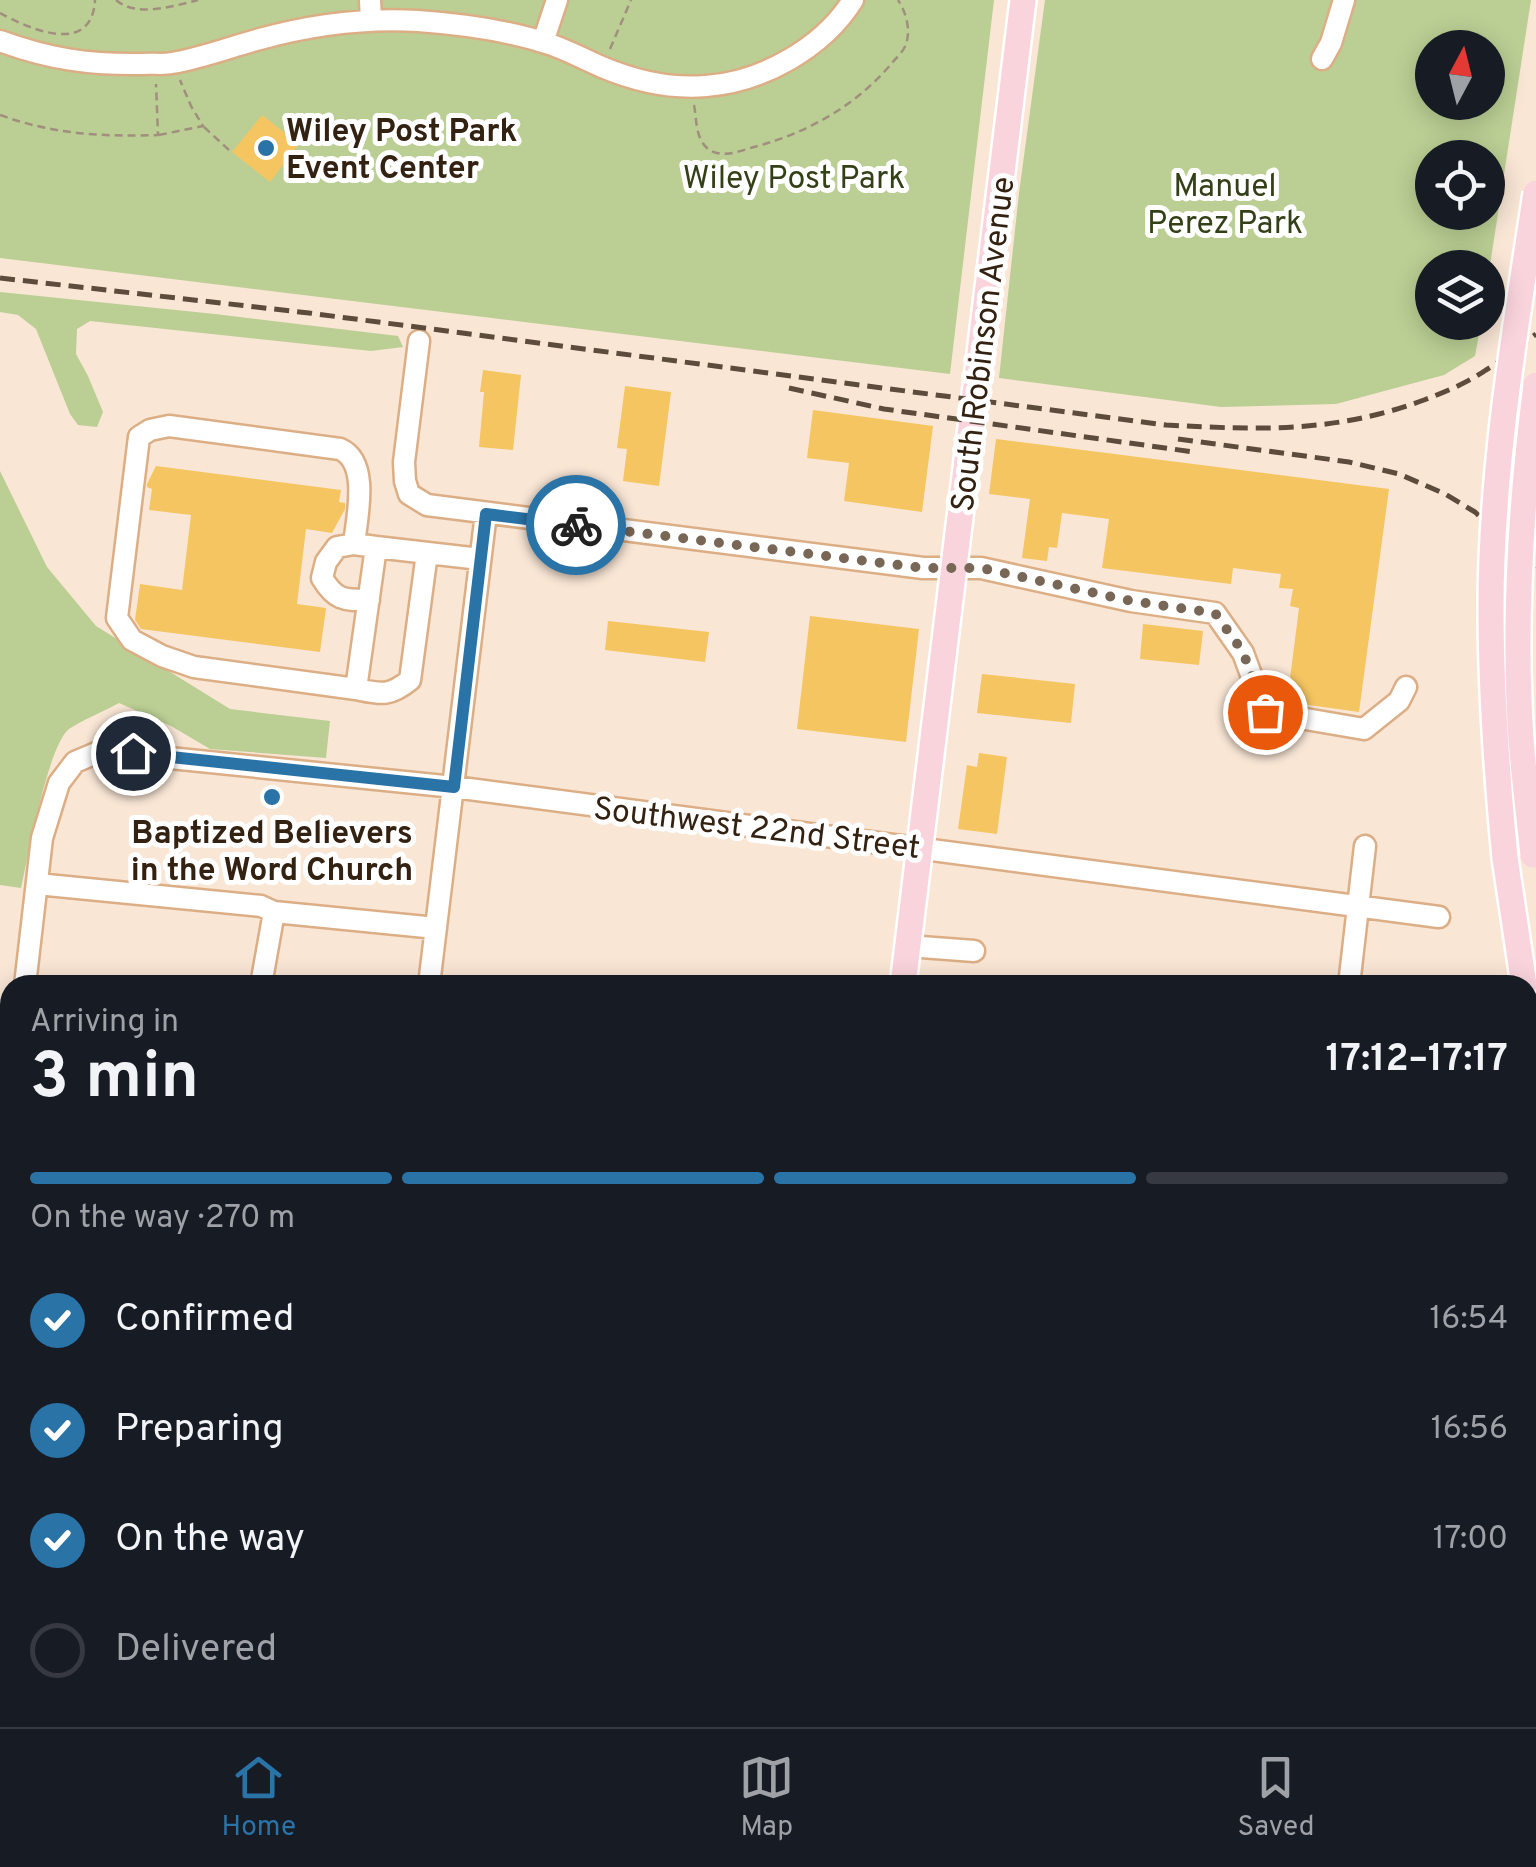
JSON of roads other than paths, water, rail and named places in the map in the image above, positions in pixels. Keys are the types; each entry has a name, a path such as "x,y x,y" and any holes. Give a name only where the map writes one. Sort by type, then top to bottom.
{"main road":[{"name":"South Robinson Avenue","path":"904,975 1023,0"},
{"path":"1523,975 1505,858 1494,741 1492,586 1496,489 1507,390 1536,193"},
{"path":"1535,865 1521,738 1519,607 1526,468 1536,385"}],"street":[{"path":"543,42 557,0"},
{"path":"0,40 71,62 167,64 279,34 348,22 371,10 543,42 652,83 706,86 740,80 809,47 853,0"},
{"path":"1322,60 1344,0"},
{"path":"419,341 404,462 406,488 427,505 923,568 981,568 1131,601 1215,613 1243,652 1265,712 1364,729 1398,701 1406,688"},
{"path":"356,689 369,600 357,465 350,454 169,426 139,436 116,618 132,640 162,656 194,667 383,694 396,691 410,680 427,553"},
{"path":"431,975 486,514"},
{"path":"369,600 343,600 330,591 322,578 326,562 337,547 365,545 480,559"},
{"name":"Southwest 22nd Street","path":"36,884 42,838 59,783 75,762 101,751 454,787 1439,916"},
{"path":"1351,975 1365,846"},
{"path":"26,975 36,884 436,928"},
{"path":"263,975 274,912"},
{"path":"908,946 974,952"}],"railway":[{"path":"0,278 309,313 1200,427 1297,427 1391,411 1471,379 1536,334"},
{"path":"789,388 884,409 1194,452"},
{"path":"1178,439 1349,462 1399,474 1475,512 1536,567"}],"place":[{"name":"Wiley Post Park Event Center","path":"266,148"},
{"name":"Baptized Believers in the Word Church","path":"272,797"}],"park label":[{"name":"Wiley Post Park","path":"794,177"},
{"name":"Manuel Perez Park","path":"1225,204"}]}
